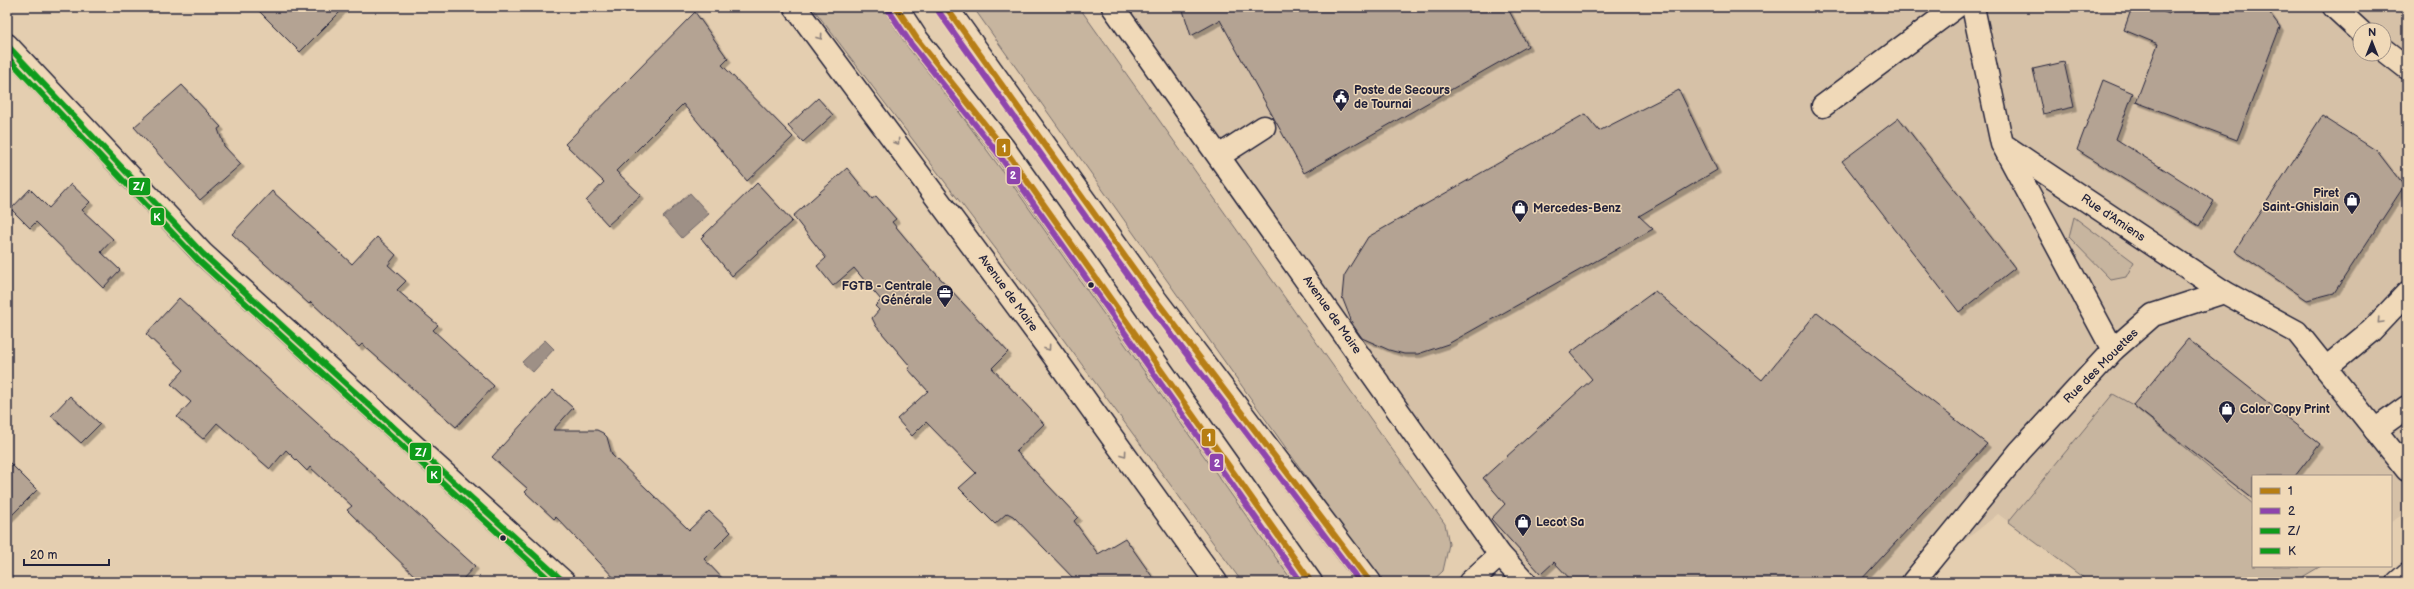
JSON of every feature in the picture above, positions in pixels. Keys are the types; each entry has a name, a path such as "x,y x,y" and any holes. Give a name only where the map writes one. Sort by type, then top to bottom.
{"street":[{"name":"Avenue de Maire","path":"795,7 1044,342 1216,582"},
{"path":"896,7 917,40 1003,147 1311,582"},
{"path":"946,7 1156,300 1370,582"},
{"name":"Avenue de Maire","path":"1113,7 1500,555 1525,582"},
{"path":"1823,106 1956,7"},
{"path":"1973,7 2002,144 2113,350"},
{"path":"2334,7 2352,24"},
{"path":"7,45 203,254 564,582"},
{"path":"2392,56 2407,68"},
{"path":"1219,156 1264,127"},
{"name":"Rue d'Amiens","path":"2002,144 2224,292"},
{"path":"2224,292 2297,332 2407,470"},
{"name":"Rue des Mouettes","path":"1913,582 2020,451 2113,350 2153,315 2224,292"},
{"path":"2326,368 2371,331 2407,292"},
{"path":"2375,430 2407,407"},
{"path":"1470,582 1500,555"},
{"path":"2398,582 2407,574"}],"shaded area":[{"path":"812,7 882,7 1014,187 1293,582 1242,582 1024,286"},
{"path":"973,7 1079,7 1445,524 1449,544 1443,571 1431,582 1381,582"},
{"path":"1128,7 2407,7 2407,512 2392,521 2392,475 2252,475 2252,567 2319,567 2295,582 2089,582 1998,514 1913,582 1543,582 1509,546"},
{"path":"690,193 709,214 682,238 663,217"},
{"path":"2074,217 2134,262 2126,277 2111,280 2069,237"},
{"path":"545,340 554,349 533,372 522,362"},
{"path":"2113,394 2133,405 2252,503 2252,567 2319,567 2294,582 2089,582 2008,522"}],"building":[{"path":"255,7 345,7 300,52"},
{"name":"Poste de Secours de Tournai","path":"1182,7 1507,7 1528,46 1304,173 1220,20 1191,36"},
{"path":"2132,7 2152,7 2169,14 2172,7 2262,7 2267,9 2280,27 2237,140 2136,102 2158,44 2124,30"},
{"path":"695,12 728,59 722,65 793,137 747,181 683,104 616,171 641,195 608,225 586,201 604,182 565,144"},
{"path":"2064,62 2074,107 2043,114 2033,69"},
{"path":"2103,80 2133,93 2116,139 2214,201 2199,226 2077,150"},
{"path":"182,85 221,127 218,129 224,146 241,164 200,200 134,127"},
{"name":"Mercedes-Benz","path":"1679,90 1717,170 1639,216 1653,229 1448,344 1418,354 1404,354 1389,350 1362,338 1353,325 1342,297 1344,276 1368,237 1585,114 1599,131"},
{"path":"818,98 833,115 803,142 788,126"},
{"path":"2322,116 2377,151 2404,186 2334,293 2307,300 2235,251"},
{"path":"1899,118 2015,268 1959,312 1842,161"},
{"path":"847,168 872,199 876,196 896,219 892,222 927,264 1008,352 992,368 1044,424 1016,451 1078,517 1074,521 1098,554 1125,538 1156,582 1077,582 1013,516 1007,513 995,524 959,488 976,473 926,422 912,436 897,419 928,391 908,369 910,366 876,326 872,318 879,310 875,306 881,300 854,268 833,286 817,266 826,258 793,216"},
{"path":"757,183 792,221 732,276 701,238"},
{"path":"71,184 90,202 82,210 113,239 101,252 120,270 103,288 36,222 30,228 11,209 30,189 49,208"},
{"path":"272,191 352,264 377,237 396,255 388,265 406,281 397,290 438,325 433,330 494,386 456,427 362,344 359,347 311,302 309,304 232,234"},
{"path":"1655,291 1762,380 1817,312 1987,444 1859,582 1573,582 1554,562 1541,574 1491,519 1505,504 1483,478 1592,379 1570,353"},
{"path":"179,298 475,566 460,582 421,582 347,510 352,506 310,467 307,471 286,450 270,469 217,423 203,439 177,417 191,402 171,384 184,370 146,334"},
{"name":"Color Copy Print","path":"2188,339 2320,444 2296,475 2252,475 2252,498 2133,405"},
{"path":"553,390 573,408 553,430 597,430 603,433 607,437 612,455 689,530 709,511 731,532 704,559 726,582 618,582 556,517 554,519 525,492 528,489 492,457"},
{"path":"70,396 100,424 81,443 51,416"},
{"path":"7,460 37,490 7,520"}],"transit line":[{"name":"1","path":"896,7 917,39 1003,147 1311,582"},
{"name":"1","path":"946,7 1156,300 1370,582"},
{"name":"2","path":"889,11 911,44 997,152 1301,582"},
{"name":"2","path":"939,12 1149,305 1360,582"},
{"name":"Z/","path":"7,45 203,254 564,582"},
{"name":"K","path":"7,57 198,260 552,582"}],"place":[{"name":"Poste de Secours de Tournai","path":"1341,112"},
{"name":"Piret Saint-Ghislain","path":"2352,215"},
{"name":"Mercedes-Benz","path":"1520,223"},
{"name":"FGTB - Centrale Générale","path":"945,308"},
{"name":"Color Copy Print","path":"2227,424"},
{"name":"Lecot Sa","path":"1523,537"}]}
